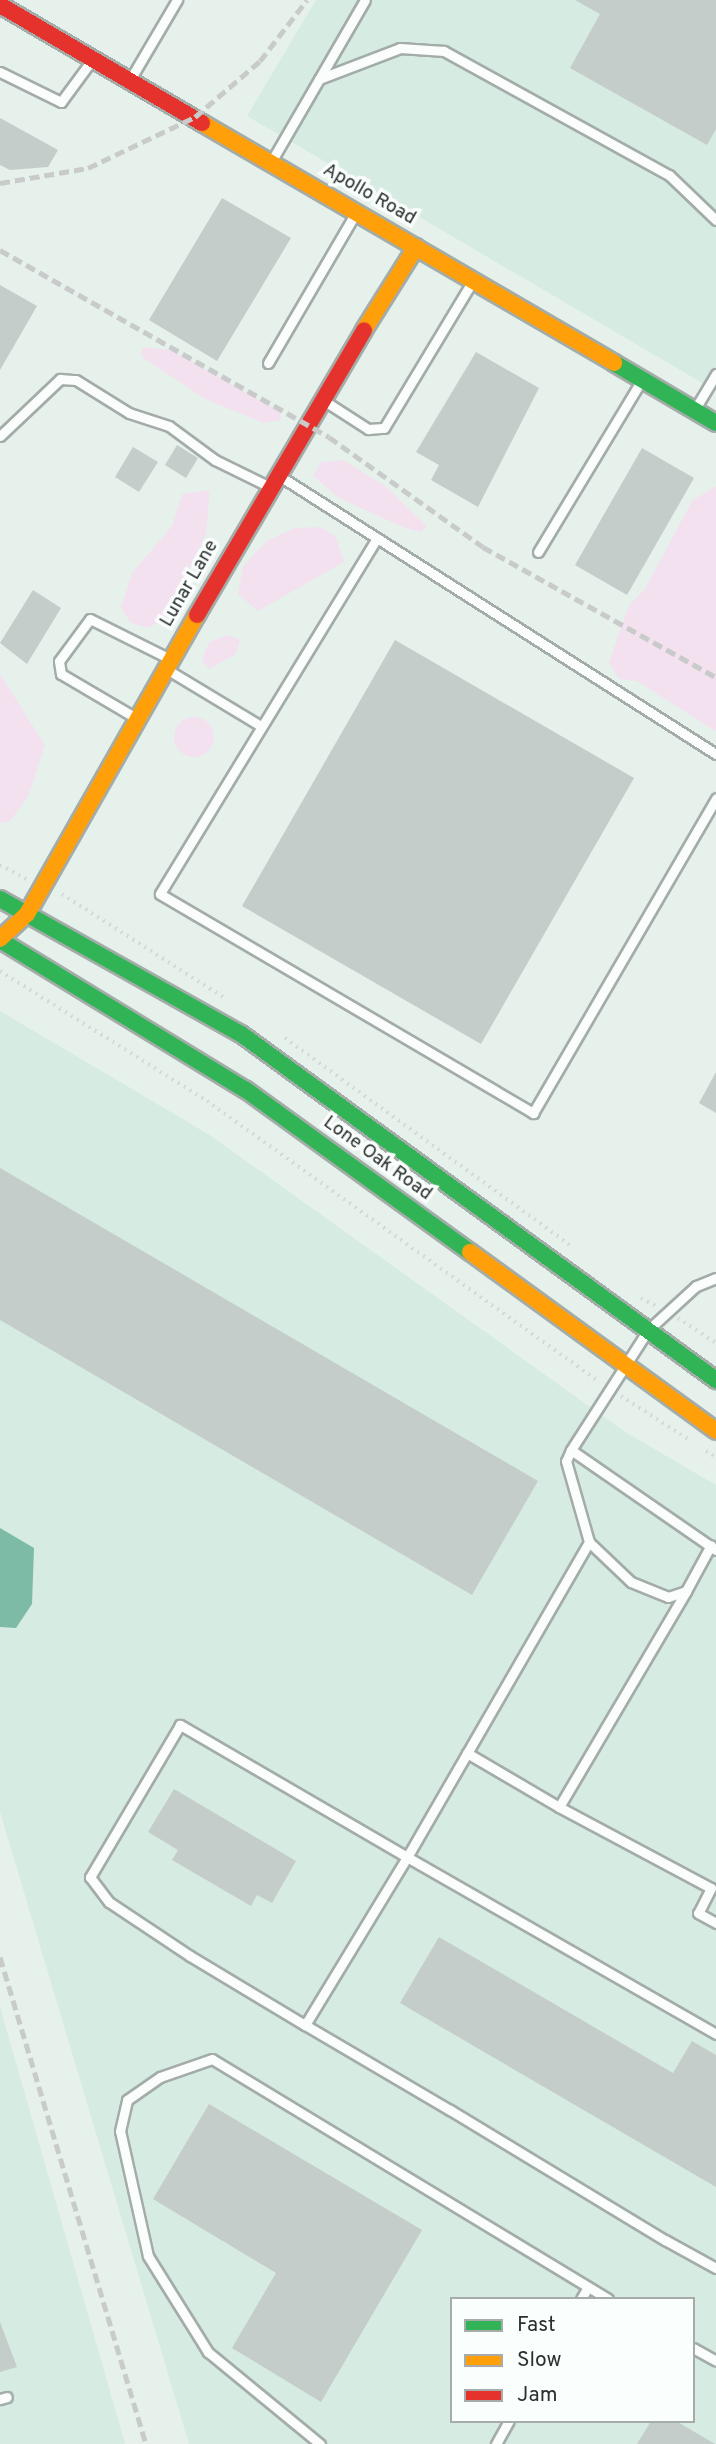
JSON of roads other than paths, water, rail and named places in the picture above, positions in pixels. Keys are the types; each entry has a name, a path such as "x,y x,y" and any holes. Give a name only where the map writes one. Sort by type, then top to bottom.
{"main road":[{"name":"Apollo Road","path":"0,5 716,423"},
{"name":"Lunar Lane","path":"0,940 27,914 273,481 416,247"},
{"name":"Lone Oak Road","path":"0,899 242,1034 716,1380"},
{"name":"Lone Oak Road","path":"0,940 246,1090 716,1431"}],"lane":[{"path":"130,80 177,0"},
{"path":"271,162 365,0"},
{"path":"319,79 400,48 444,51 669,175 716,219"},
{"path":"0,72 61,102 93,58"},
{"path":"268,363 356,212"},
{"path":"321,399 368,429 384,428 472,280"},
{"path":"695,410 716,374"},
{"path":"0,436 60,379 76,380 129,413 169,426 215,460 273,481 377,538 716,754"},
{"path":"538,552 642,379"},
{"path":"377,538 259,725 160,894 533,1113 716,798"},
{"path":"137,719 67,679 60,661 90,619 169,664 259,725"},
{"path":"686,1591 651,1595 589,1542 566,1461 623,1363 648,1330 696,1286 716,1278"},
{"path":"559,1807 714,1548 571,1450"},
{"path":"305,2025 407,1857 589,1542"},
{"path":"716,2034 180,1725 90,1877 109,1902 305,2025 716,2268"},
{"path":"467,1753 559,1807 711,1888 698,1913 716,1923"},
{"path":"320,2444 208,2352 148,2256 120,2131 127,2100 160,2077 212,2059 605,2297"},
{"path":"582,2297 588,2287"},
{"path":"695,2348 716,2361"},
{"path":"496,2444 508,2423"}],"railway":[{"path":"0,183 88,168 195,117 260,61 307,0"},
{"path":"0,250 329,437 483,547 716,677"},
{"path":"0,1957 146,2444"}]}
